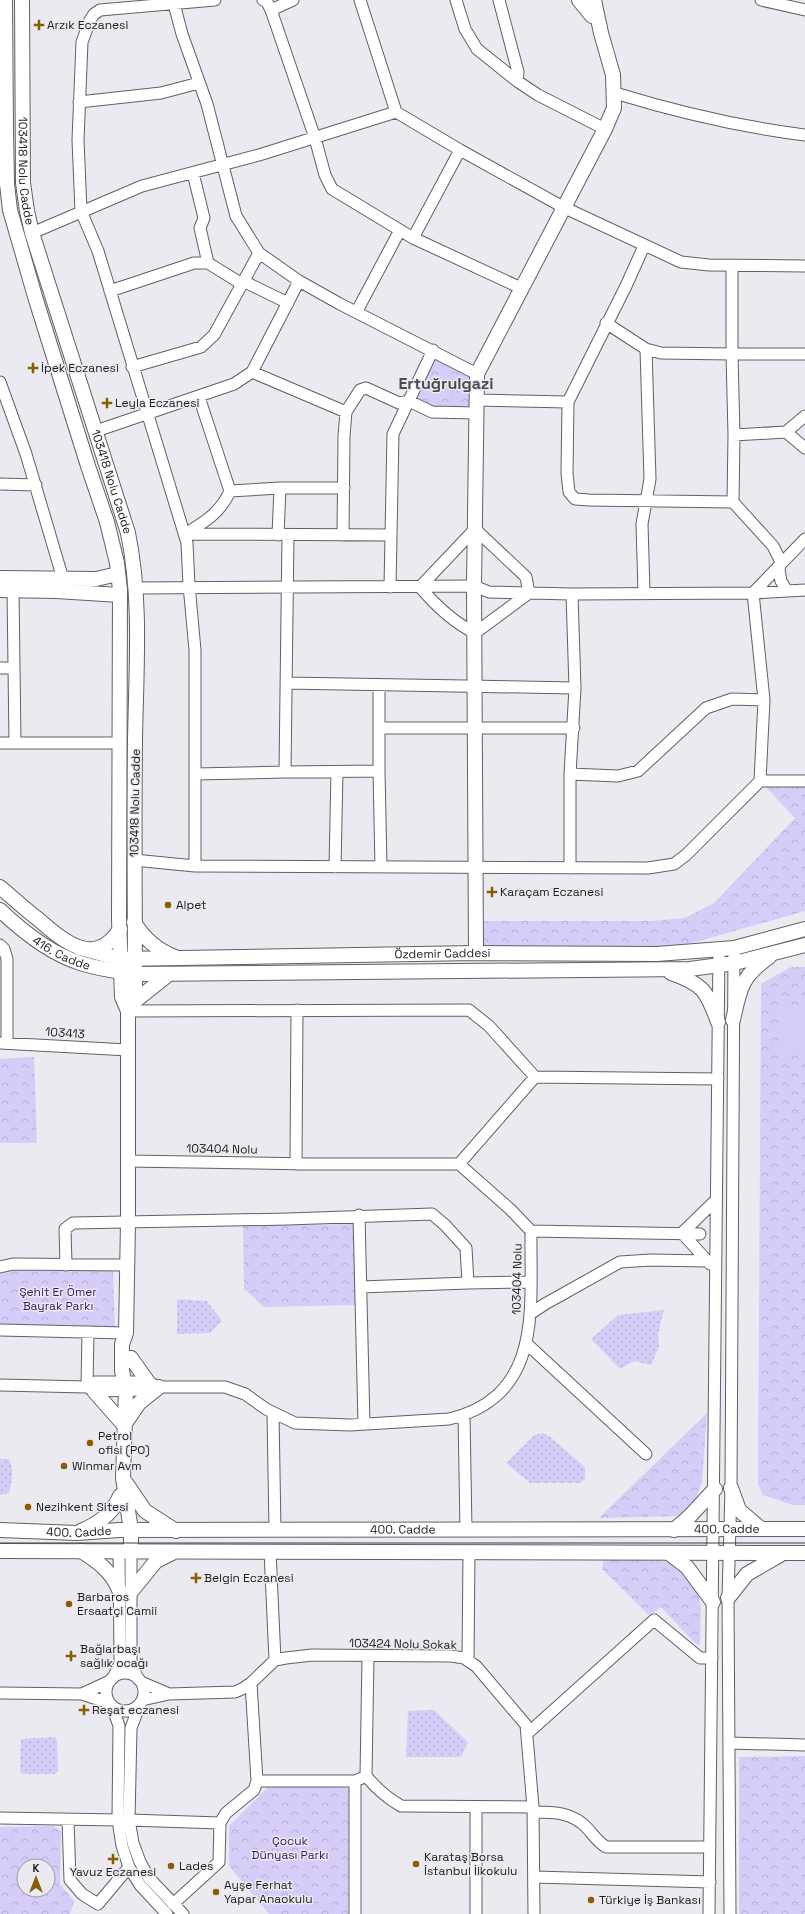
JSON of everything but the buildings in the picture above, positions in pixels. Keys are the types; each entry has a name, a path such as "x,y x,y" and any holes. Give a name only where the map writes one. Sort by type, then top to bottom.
{"main road":[{"path":"5,0 6,130 4,198 107,522 118,574 120,595 120,929 125,963 122,997 131,1006 169,974"},
{"name":"103418 Nolu Cadde","path":"22,0 23,183 27,211 32,233 128,533 134,561 137,622 134,922 125,963 135,974 128,1050 128,1222 126,1333"},
{"path":"578,0 592,16"},
{"path":"587,0 592,16 601,33"},
{"path":"476,953 474,586 477,374 605,129 614,108 615,93 613,75 601,33 594,0"},
{"path":"0,578 63,580 96,579 118,574"},
{"path":"6,590 120,595"},
{"name":"Özdemir Caddesi","path":"0,887 59,937 80,948 125,963 191,959 476,953 657,954 734,948 805,929"},
{"name":"416. Cadde","path":"0,910 33,938 51,950 79,963 100,968 125,963"},
{"path":"134,922 147,940 159,950 174,957 191,959"},
{"path":"80,948 91,949 101,946 112,939 120,929"},
{"name":"Özdemir Caddesi","path":"135,974 690,969 735,963 805,945"},
{"path":"733,1020 739,989 750,972 774,953"},
{"path":"100,968 122,990"},
{"path":"661,970 687,978 702,988 710,999 718,1022"},
{"path":"126,1333 130,1344 132,1371 126,1385"},
{"path":"125,1552 123,1478 126,1385 122,1371 122,1344 126,1333"},
{"path":"124,1425 154,1384 131,1358"},
{"path":"90,1389 124,1425"},
{"path":"77,1533 104,1518 115,1507 120,1496 123,1478"},
{"path":"123,1478 145,1512 176,1531"},
{"path":"731,1488 739,1510 761,1529"},
{"path":"674,1530 690,1516 715,1489"},
{"path":"120,1496 125,1530"},
{"name":"400. Cadde","path":"0,1530 77,1533 125,1530 805,1529"},
{"path":"81,1550 107,1569 125,1593 156,1561 175,1551"},
{"name":"400. Cadde","path":"0,1551 469,1551 670,1554 805,1554"},
{"path":"670,1554 687,1567 713,1602"},
{"path":"728,1598 747,1574 782,1554"}],"street":[{"path":"195,866 195,650 185,534 132,367 98,251 81,211 78,140 82,42 94,14 100,10 173,2 215,0"},
{"path":"263,0 267,2 271,10 315,138 325,175 332,189 413,238 521,288"},
{"path":"271,10 293,0"},
{"path":"360,0 396,112 460,150 563,207 681,262 732,266 805,266"},
{"path":"456,0 465,29 477,49 517,82 538,95 605,129"},
{"path":"499,0 518,72 517,82"},
{"path":"761,0 805,10"},
{"path":"173,2 224,164 236,216 259,253 299,281 340,304 357,311 477,374"},
{"path":"79,102 161,93 199,83"},
{"path":"615,93 652,104 762,130 805,135"},
{"path":"32,233 142,186 315,138 396,112"},
{"path":"413,238 460,150"},
{"path":"193,173 204,218 200,228 208,263"},
{"path":"357,311 400,230"},
{"path":"644,246 626,286 606,323 568,402 567,473 569,492 575,499 589,500 733,502"},
{"path":"132,367 201,347 208,341 214,335 259,253"},
{"path":"110,291 194,263 208,263 288,304"},
{"path":"732,266 734,435 733,502 773,546 781,562 779,576 787,591"},
{"path":"96,431 234,384 252,372 299,281"},
{"path":"606,323 646,349 661,353 805,354"},
{"path":"644,592 642,524 650,479 646,349"},
{"path":"390,587 393,434 433,350"},
{"path":"252,372 346,412"},
{"path":"0,382 36,485 63,580"},
{"path":"343,535 344,436 346,412 360,390 366,388 399,402 409,401 432,412 476,406 568,402"},
{"path":"185,534 214,515 225,503 230,491 198,397"},
{"path":"734,435 786,432 805,416"},
{"path":"786,432 805,448"},
{"path":"0,484 36,485"},
{"path":"230,491 280,488 344,488"},
{"path":"280,488 288,588 285,772"},
{"path":"420,587 475,529 526,577 529,593"},
{"path":"185,534 391,535"},
{"path":"134,860 195,866 648,868 674,864 686,855 760,781 764,700 753,593 781,562 805,539"},
{"path":"136,588 474,586 489,592 572,594 644,592 753,593 805,590"},
{"path":"420,587 447,615 475,634 529,593"},
{"path":"6,590 14,668 15,743"},
{"path":"570,868 570,774 574,728 575,688 572,594"},
{"path":"0,668 14,668"},
{"path":"286,683 379,686 475,685 575,688"},
{"path":"379,686 380,728 378,771 381,867"},
{"path":"570,774 618,776 638,771 706,708 732,699 764,700"},
{"path":"380,728 574,728"},
{"path":"0,743 119,743"},
{"path":"195,774 378,771"},
{"path":"335,867 337,772"},
{"path":"760,781 805,781"},
{"path":"0,945 4,948 7,959 4,1043"},
{"path":"730,1914 728,1598 731,1488 734,948"},
{"path":"709,1914 720,950"},
{"path":"131,1006 296,1010 469,1010 488,1026 535,1077 718,1079"},
{"path":"296,1010 296,1164"},
{"name":"103413","path":"4,1043 128,1050"},
{"path":"459,1164 535,1077"},
{"name":"103404 Nolu","path":"0,1384 90,1389 126,1385 146,1390 154,1384 225,1387 245,1394 273,1412 295,1423 364,1424 449,1419 464,1415 486,1404 504,1388 518,1367 527,1344 530,1314 531,1231 511,1210 459,1164 296,1164 127,1161"},
{"path":"682,1233 716,1200"},
{"path":"66,1265 65,1229 73,1223 288,1219 432,1214 445,1225 466,1248 468,1254 468,1283"},
{"path":"359,1216 364,1424"},
{"path":"531,1231 700,1234"},
{"path":"682,1233 716,1271"},
{"path":"530,1314 620,1262 651,1260 707,1261"},
{"path":"0,1267 13,1264 127,1265"},
{"path":"361,1287 531,1282"},
{"path":"0,1330 126,1333"},
{"path":"88,1332 90,1389"},
{"path":"527,1344 646,1454"},
{"path":"273,1412 275,1530"},
{"path":"464,1415 466,1530"},
{"path":"0,1693 82,1694 110,1704 120,1711 129,1711 141,1702 169,1694 235,1692 242,1690 275,1660 270,1551"},
{"path":"468,1661 469,1551"},
{"path":"125,1552 125,1593 120,1663 111,1680 106,1694 119,1726 118,1820 122,1846 129,1867 140,1885 165,1913"},
{"path":"125,1593 131,1663 144,1691 131,1728 130,1820 133,1843 140,1862 149,1878 183,1914"},
{"path":"528,1733 654,1620 700,1658 712,1658"},
{"name":"103424 Nolu Sokak","path":"275,1660 312,1655 451,1656 464,1658 476,1666 526,1725 528,1733 535,1877 534,1914"},
{"path":"368,1656 366,1776 389,1799 401,1806 532,1809 576,1818 587,1828 599,1843 606,1847 710,1847"},
{"path":"82,1694 125,1674 169,1694"},
{"path":"173,1904 219,1862 220,1823 226,1813 254,1790 257,1781 251,1683"},
{"path":"729,1743 805,1745"},
{"path":"257,1781 355,1781 366,1776"},
{"path":"355,1781 355,1914"},
{"path":"476,1807 476,1914"},
{"path":"0,1818 118,1820"},
{"path":"68,1820 70,1880 82,1894 98,1904 129,1867"},
{"path":"130,1820 220,1823"},
{"path":"535,1877 710,1882"}],"green space":[{"path":"433,350 477,374 476,413 432,412 409,401"},
{"path":"760,781 805,781 805,911 681,946 476,947 476,921 650,921 685,918 714,903 795,818"},
{"path":"791,967 805,967 805,1505 793,1505 763,1495 758,1484 761,984"},
{"path":"781,1006 805,1006 805,1053 781,1053"},
{"path":"34,1057 37,1143 0,1143 0,1059"},
{"path":"354,1224 356,1305 264,1307 244,1289 243,1226"},
{"name":"Şehit Er Ömer Bayrak Parkı","path":"113,1270 115,1328 0,1326 0,1275 5,1271"},
{"path":"177,1299 207,1301 222,1321 210,1333 177,1334"},
{"path":"664,1310 658,1334 659,1346 651,1365 634,1361 620,1369 591,1339 618,1315"},
{"path":"707,1413 702,1482 695,1501 680,1516 599,1518"},
{"path":"543,1433 549,1436 585,1467 585,1479 580,1483 530,1483 506,1463 534,1435"},
{"path":"0,1459 9,1459 12,1467 12,1476 9,1493 0,1495"},
{"path":"604,1559 664,1561 682,1569 698,1593 701,1607 700,1645 696,1644 661,1607 650,1616 602,1569"},
{"path":"434,1710 468,1742 461,1757 406,1757 408,1711"},
{"path":"55,1737 57,1741 58,1772 54,1774 23,1774 20,1772 21,1739"},
{"path":"805,1756 805,1914 739,1914 739,1757"},
{"name":"Çocuk Dünyası Parkı","path":"271,1784 349,1788 348,1914 269,1914 229,1866 229,1826"},
{"path":"53,1826 61,1831 60,1884 74,1901 70,1914 0,1914 0,1827"}],"tram line":[{"path":"0,1543 805,1543"}],"place":[{"name":"Arzık Eczanesi","path":"39,25"},
{"name":"İpek Eczanesi","path":"33,368"},
{"name":"Leyla Eczanesi","path":"107,403"},
{"name":"Karaçam Eczanesi","path":"492,892"},
{"name":"Alpet","path":"168,905"},
{"name":"Petrol ofisi (PO)","path":"90,1443"},
{"name":"Winmar Avm","path":"64,1466"},
{"name":"Nezihkent Sitesi","path":"28,1507"},
{"name":"Belgin Eczanesi","path":"196,1578"},
{"name":"Barbaros Ersaatçi Camii","path":"69,1604"},
{"name":"Bağlarbaşı sağlık ocağı","path":"71,1656"},
{"name":"Reşat eczanesi","path":"84,1710"},
{"name":"Yavuz Eczanesi","path":"113,1859"},
{"name":"Karataş Borsa İstanbul İlkokulu","path":"416,1864"},
{"name":"Lades","path":"171,1866"},
{"name":"Ayşe Ferhat Yapar Anaokulu","path":"216,1892"},
{"name":"Türkiye İş Bankası","path":"591,1900"}],"district":[{"name":"Ertuğrulgazi","path":"446,383"}]}
